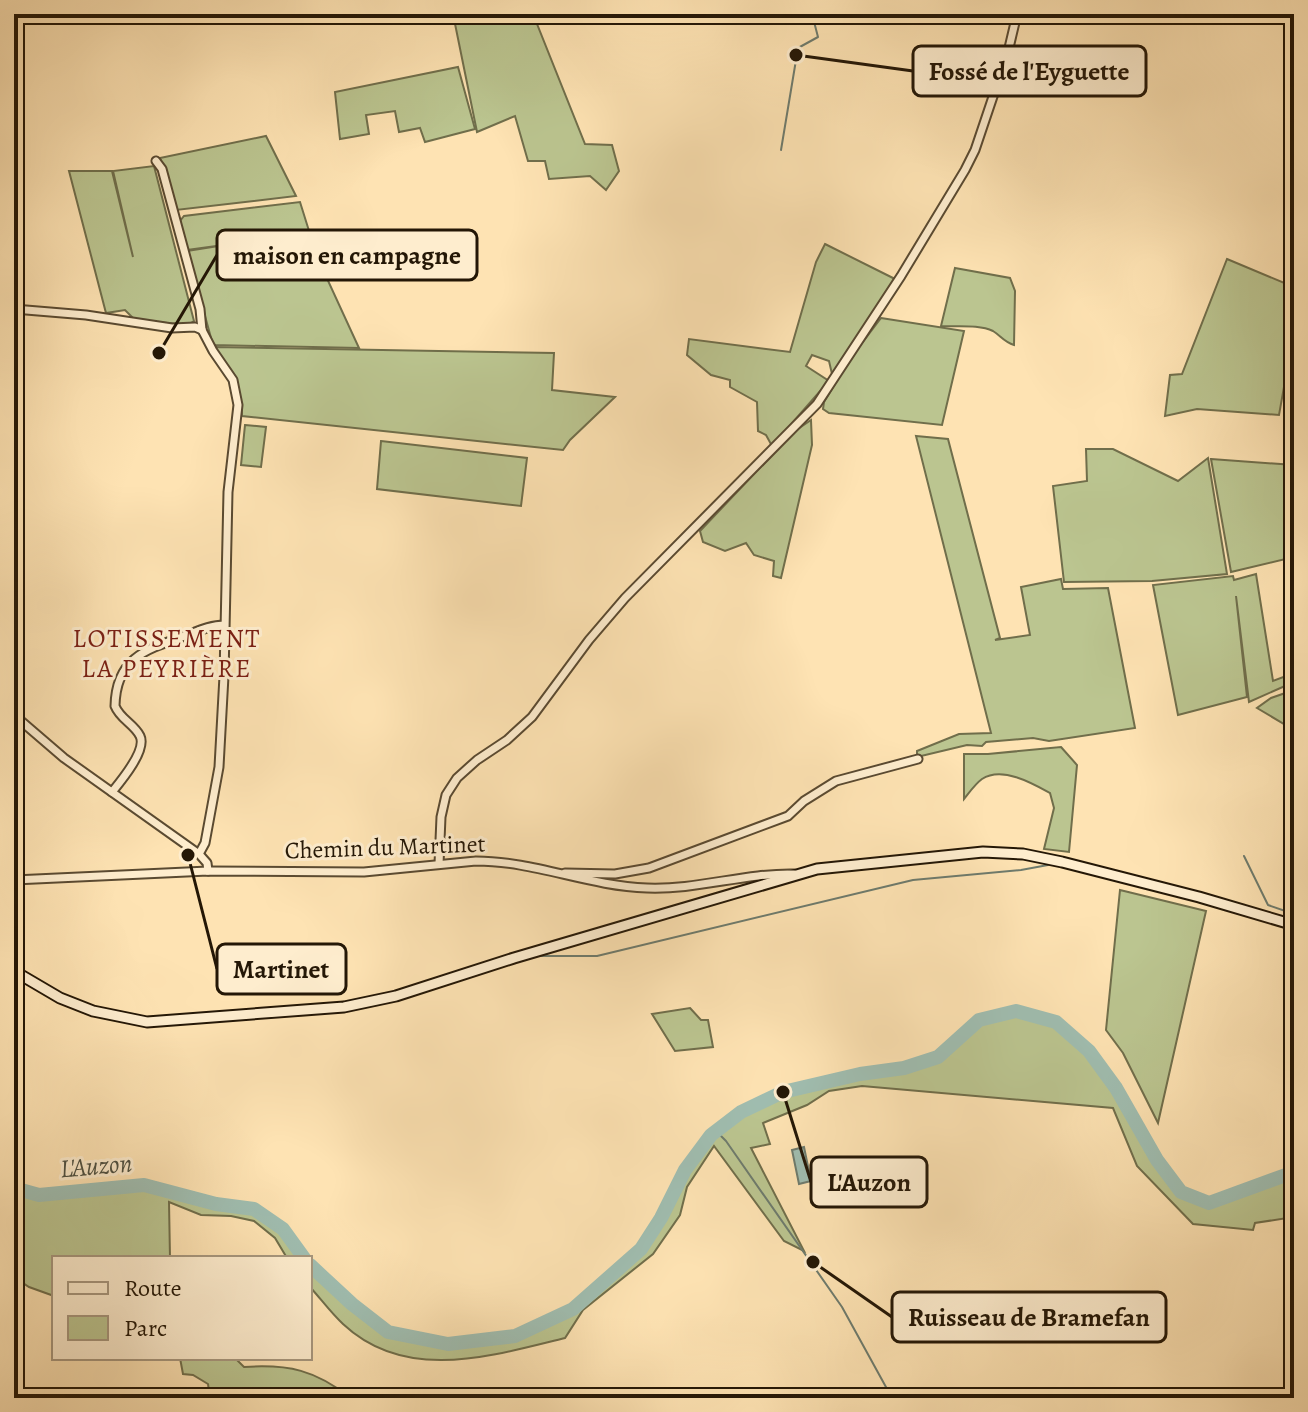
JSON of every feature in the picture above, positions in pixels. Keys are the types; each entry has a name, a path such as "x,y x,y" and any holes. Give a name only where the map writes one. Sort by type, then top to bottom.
{"main road":[{"path":"14,971 60,998 128,1020 168,1022 344,1007 372,1002 800,874 838,866 963,852 1004,852 1042,857 1294,925"}],"street":[{"path":"439,864 441,817 446,795 457,778 532,717 589,640 625,598 817,404 901,276 965,170 975,150 1008,52 1017,14"},
{"path":"156,161 162,169 200,309 202,330 233,380 237,394 237,422 228,492 219,767 205,843 199,854"},
{"path":"14,309 202,330"},
{"path":"112,792 137,756 141,744 141,737 115,706 126,667 142,650 224,625"},
{"path":"14,715 64,758 199,854 207,863 208,871"},
{"path":"558,872 615,874 649,868 788,816 804,801 836,781 918,759"},
{"name":"Chemin du Martinet","path":"14,880 208,871 364,872 494,861 558,872 591,882 643,888 698,887 771,873 800,874"}],"green space":[{"path":"453,14 533,14 585,144 612,145 619,171 606,190 590,176 549,179 545,161 528,161 515,116 477,132"},
{"path":"458,67 475,129 425,142 420,128 399,132 395,111 366,115 369,134 340,139 335,92"},
{"path":"266,136 296,196 176,210 160,158"},
{"path":"154,166 194,321 188,325 135,320 125,310 106,313 69,171 112,171 133,257 113,171"},
{"path":"300,202 310,234 307,235 359,348 213,345 187,251 231,244 187,250 180,221 184,216"},
{"path":"825,244 895,279 832,374 829,361 812,355 806,366 829,381 772,446 766,435 758,431 757,402 730,387 730,380 711,375 687,355 689,339 790,352 816,262"},
{"path":"1227,259 1294,287 1294,331 1279,415 1197,409 1165,416 1170,375 1182,374"},
{"path":"955,268 1010,278 1015,291 1014,345 987,329 941,326"},
{"path":"881,318 964,331 942,425 829,413 823,409 824,402 850,359"},
{"path":"214,347 554,353 552,390 615,397 563,450 242,416 235,379"},
{"path":"811,420 812,445 781,578 773,576 774,561 754,555 746,543 725,551 703,542 700,531 795,431"},
{"path":"245,425 266,427 261,467 241,465"},
{"path":"916,436 948,439 1000,638 995,640 1030,635 1021,587 1061,579 1063,589 1108,588 1135,728 1049,741 1033,738 986,742 982,746 967,745 917,757 917,751 959,734 991,733"},
{"path":"381,441 527,458 521,506 377,489"},
{"path":"1086,449 1113,449 1178,481 1208,458 1227,574 1152,581 1064,582 1053,486 1087,481"},
{"path":"1211,459 1294,465 1294,557 1231,572"},
{"path":"1256,574 1273,681 1294,673 1294,682 1249,702 1236,596 1247,697 1178,715 1153,585 1233,576 1234,580"},
{"path":"1294,690 1294,730 1257,708 1271,698"},
{"path":"1061,747 1077,765 1069,852 1044,849 1054,808 1050,793 1035,785 1008,775 990,775 979,781 964,799 964,754"},
{"path":"1120,890 1206,911 1158,1123 1123,1053 1106,1030"},
{"path":"690,1008 701,1020 708,1020 713,1047 675,1051 652,1014"},
{"path":"1016,1015 1054,1025 1088,1052 1115,1089 1157,1162 1181,1193 1209,1205 1294,1174 1294,1217 1255,1223 1253,1230 1193,1224 1137,1166 1113,1108 862,1086 829,1091 807,1105 763,1123 770,1144 751,1148 804,1251 784,1241 714,1146 687,1187 680,1215 653,1254 583,1310 565,1338 508,1352 450,1360 394,1354 368,1342 343,1324 312,1289 312,1271 351,1307 388,1335 448,1348 516,1339 575,1310 643,1251 687,1172 713,1137 744,1115 784,1095 904,1071 939,1060 980,1024"},
{"path":"145,1187 253,1213 280,1232 298,1256 286,1256 275,1238 254,1221 201,1215 169,1202 170,1256 52,1256 52,1295 29,1287 14,1277 14,1192 38,1198"},
{"path":"180,1360 237,1360 244,1367 288,1368 313,1375 351,1398 210,1398 208,1384 193,1375 183,1374"}],"shaded area":[{"path":"804,1147 811,1181 799,1184 792,1150"}],"waterway":[{"path":"781,150 798,48 818,37 812,14"},
{"path":"1244,856 1268,905 1294,914"},
{"path":"537,956 597,956 913,880 1048,865"},
{"name":"L'Auzon","path":"312,1267 388,1332 448,1344 515,1336 573,1309 641,1249 685,1170 711,1135 741,1112 783,1092 860,1074 904,1068 938,1057 979,1020 1016,1011 1056,1022 1089,1051 1116,1088 1157,1160 1181,1192 1209,1203 1294,1172"},
{"path":"716,1131 842,1307 892,1398"},
{"name":"L'Auzon","path":"14,1188 39,1195 144,1185 216,1204 254,1209 283,1229 303,1256"}],"place":[{"name":"Fossé de l'Eyguette","path":"796,55"},
{"name":"maison en campagne","path":"159,353"},
{"name":"Martinet","path":"188,855"},
{"name":"L'Auzon","path":"783,1092"},
{"name":"Ruisseau de Bramefan","path":"813,1262"}],"district":[{"name":"LOTISSEMENT LA PEYRIÈRE","path":"167,653"}]}
